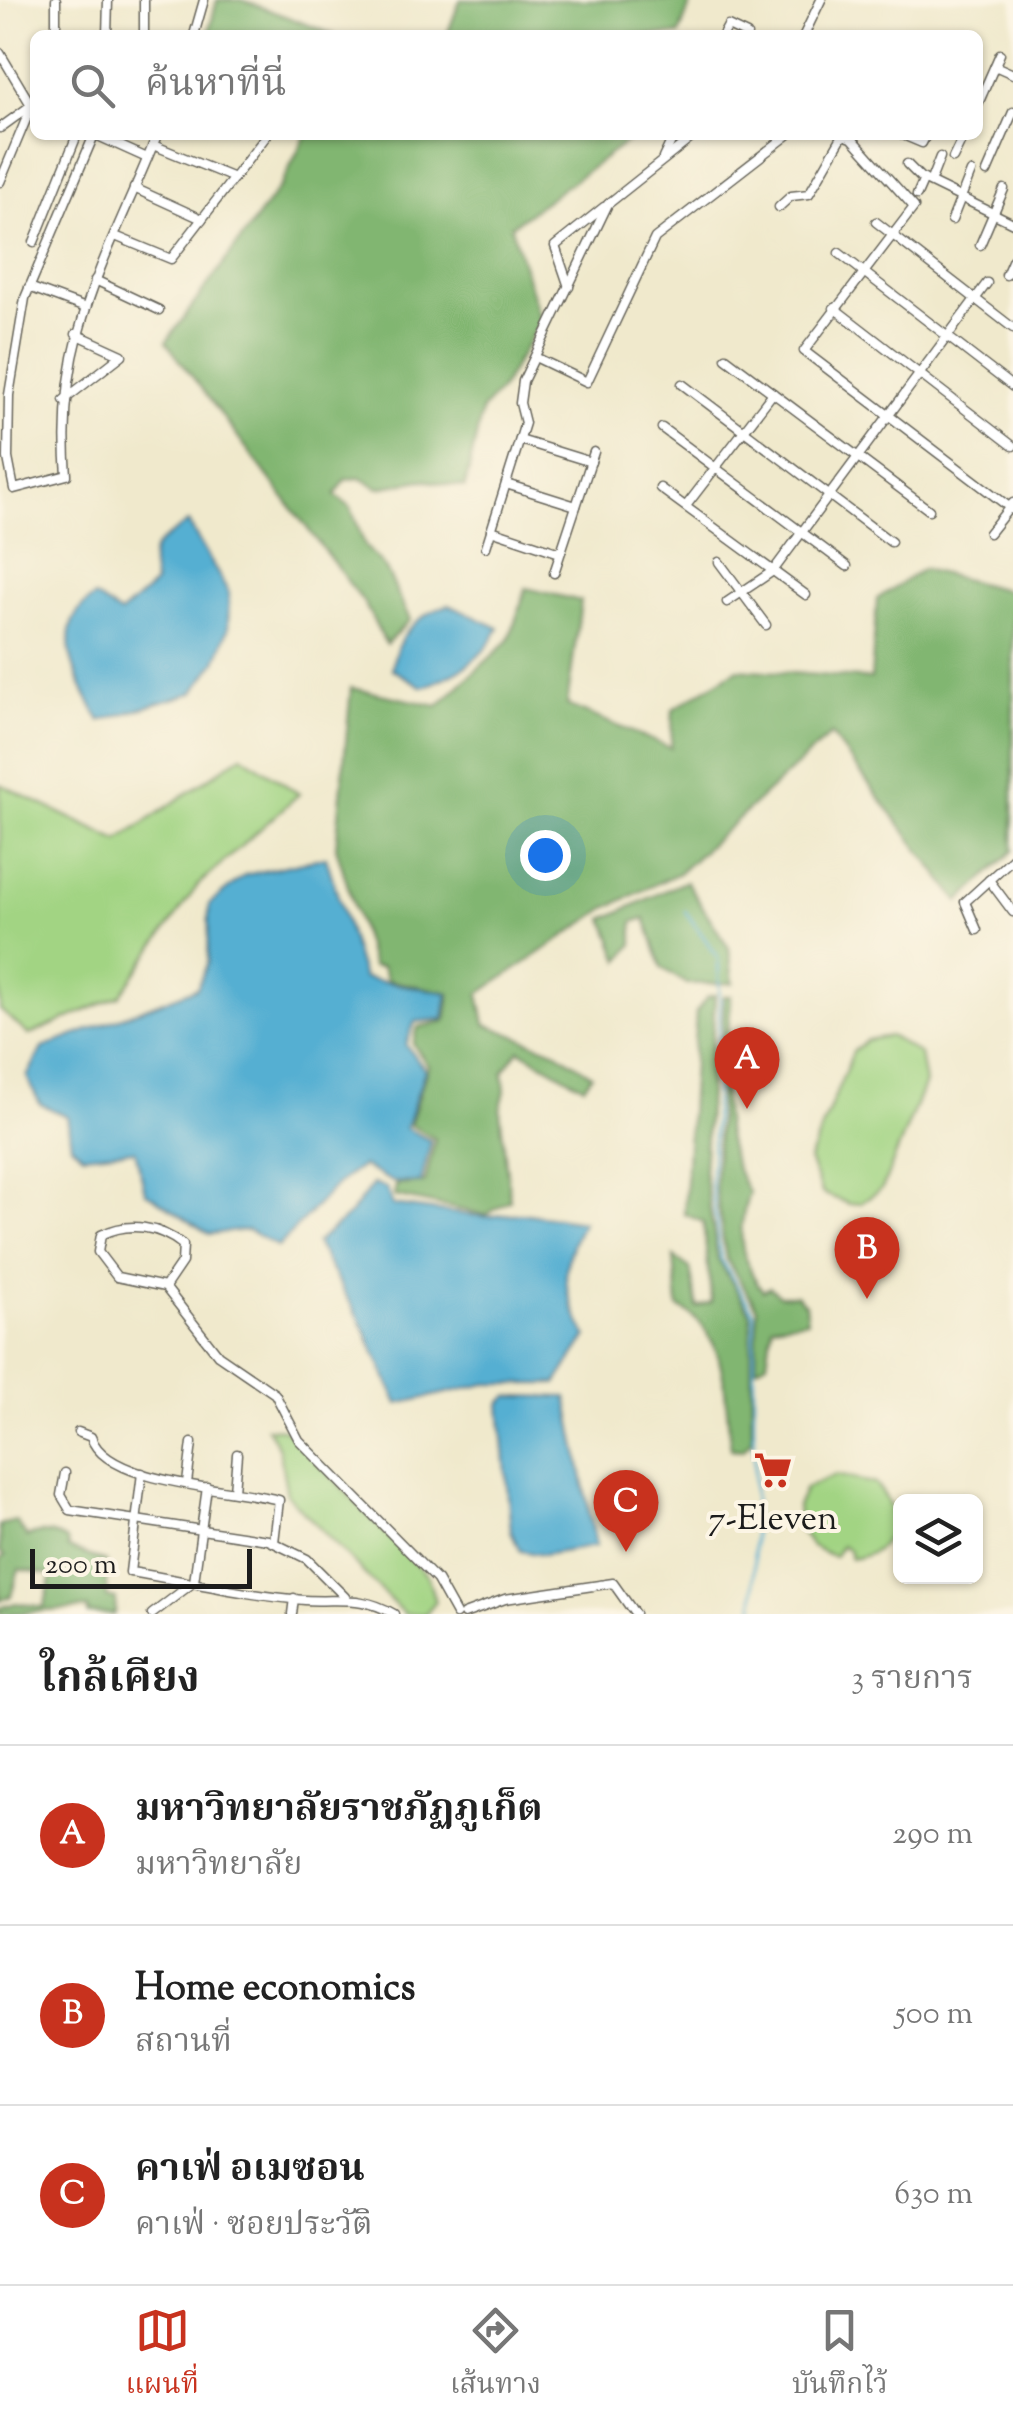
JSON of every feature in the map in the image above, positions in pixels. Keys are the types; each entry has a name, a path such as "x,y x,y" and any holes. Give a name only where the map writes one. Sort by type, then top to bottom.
{"street":[{"path":"56,0 56,30"},
{"path":"107,30 108,0"},
{"path":"144,0 144,30"},
{"path":"195,30 204,0"},
{"path":"806,30 821,0"},
{"path":"983,93 1000,54"},
{"path":"1,56 30,97"},
{"path":"996,66 1013,74"},
{"path":"0,128 30,106"},
{"path":"0,182 30,112"},
{"path":"986,172 1013,112"},
{"path":"34,242 74,140"},
{"path":"93,140 29,287 9,395 8,458 14,489 67,475 64,400 83,307 155,140 234,178"},
{"path":"118,140 147,158"},
{"path":"114,236 171,259 259,140"},
{"path":"660,162 671,140"},
{"path":"569,289 555,246 689,140"},
{"path":"535,357 587,382 656,238 782,140"},
{"path":"779,207 791,196 809,194 841,140"},
{"path":"854,140 914,207 804,351 1012,507 990,534"},
{"path":"953,158 962,140"},
{"path":"917,195 940,157"},
{"path":"907,164 961,198 1013,223"},
{"path":"952,220 971,172"},
{"path":"134,188 202,218"},
{"path":"980,246 1004,189"},
{"path":"486,547 526,423 520,404 523,382 608,204"},
{"path":"876,222 1013,328"},
{"path":"839,252 1013,387"},
{"path":"1006,275 1013,259"},
{"path":"94,280 160,310"},
{"path":"728,602 772,571 987,283"},
{"path":"29,287 83,307"},
{"path":"834,308 1013,446"},
{"path":"64,400 122,355 76,334"},
{"path":"726,358 930,510"},
{"path":"682,384 890,542"},
{"path":"686,506 772,393"},
{"path":"662,428 847,566"},
{"path":"520,440 591,462"},
{"path":"554,573 594,452"},
{"path":"506,484 576,506"},
{"path":"660,488 806,595"},
{"path":"491,530 560,554"},
{"path":"718,562 766,625"},
{"path":"977,930 964,905 1013,858"},
{"path":"989,880 1013,912"},
{"path":"165,1286 182,1262 183,1245 169,1234 118,1226 101,1235 98,1252 118,1277 165,1286 218,1355 275,1394 299,1440 437,1580 456,1614"},
{"path":"78,1432 91,1437 96,1451 110,1462 142,1473 280,1500 274,1542"},
{"path":"187,1484 192,1443"},
{"path":"234,1491 238,1454"},
{"path":"65,1472 61,1495 70,1510 274,1542 307,1559 345,1597"},
{"path":"142,1473 130,1572 294,1598 345,1597 372,1602 394,1614"},
{"path":"152,1614 194,1582 206,1487"},
{"path":"464,1614 505,1599 613,1583 635,1614"},
{"path":"292,1614 294,1598"}],"green space":[{"path":"217,0 242,0 322,30 209,30"},
{"path":"460,0 692,0 681,30 449,30"},
{"path":"304,140 629,140 511,226 541,321 501,389 482,410 465,487 422,480 379,488 360,478 346,479 335,495 351,508 365,546 386,569 410,620 386,644 364,603 166,342 281,185"},
{"path":"923,569 1013,592 1013,851 959,902 831,734 679,873 606,908 479,994 485,1024 557,1052 592,1075 584,1087 519,1050 503,1072 505,1091 500,1110 510,1200 486,1215 394,1196 396,1185 425,1182 435,1139 410,1125 428,1066 413,1044 418,1027 446,1021 450,993 387,980 382,967 372,966 336,847 351,688 438,706 509,640 526,588 581,601 567,705 671,748 673,709 738,669 871,679 877,599"},
{"path":"242,755 299,794 198,885 120,996 29,1035 0,1010 0,784 118,841"},
{"path":"686,881 729,948 733,983 687,984 662,968 645,918 633,922 633,944 620,961 604,919"},
{"path":"715,995 704,1171 718,1259 751,1314 752,1439 743,1450 731,1449 725,1389 716,1350 695,1318 678,1307 674,1257 690,1268 697,1307 712,1302 703,1222 684,1214 696,1012 707,997"},
{"path":"724,996 731,996 725,1122 729,1146 749,1193 741,1232 745,1256 763,1291 770,1287 779,1295 796,1295 805,1304 807,1320 772,1325 767,1362 756,1368 757,1308 726,1259 715,1186"},
{"path":"890,1036 920,1054 925,1083 882,1189 861,1203 849,1204 822,1193 809,1160 853,1052 866,1040"},
{"path":"267,1428 285,1429 428,1577 435,1602 425,1614 404,1614 287,1495 279,1448"},
{"path":"836,1475 875,1484 890,1508 892,1520 885,1541 865,1556 850,1559 850,1551 842,1545 834,1557 810,1545 799,1529 797,1506 805,1488"},
{"path":"16,1521 27,1537 42,1533 58,1536 67,1540 68,1548 106,1562 107,1597 116,1599 115,1614 88,1614 88,1608 0,1614 0,1608 16,1603 44,1607 52,1575 19,1569 11,1596 0,1601 0,1560 5,1556 0,1551 0,1525"}],"water":[{"path":"188,522 229,593 228,629 216,662 193,693 100,721 71,656 72,624 80,609 95,597 120,614 155,584 152,561 156,547"},
{"path":"449,605 499,628 485,649 467,665 423,687 392,669 394,657 410,628 427,614"},
{"path":"326,857 363,978 448,993 444,1019 415,1022 406,1045 425,1070 406,1128 431,1141 421,1183 393,1182 362,1166 338,1183 278,1247 248,1230 209,1234 145,1192 135,1150 83,1155 71,1145 67,1116 40,1104 27,1077 42,1048 197,988 208,962 209,904 245,875"},
{"path":"373,1184 386,1188 393,1205 486,1217 521,1213 583,1222 570,1253 566,1279 572,1305 587,1336 556,1384 486,1384 398,1404 360,1320 316,1243 350,1214"},
{"path":"508,1396 567,1397 596,1546 543,1555 520,1551 511,1532 500,1404"}],"waterway":[{"path":"685,911 718,957 720,1004 711,1183 721,1259 754,1313 754,1614"}],"place":[{"name":"มหาวิทยาลัยราชภัฏภูเก็ต","path":"747,1109"},
{"name":"Home economics","path":"867,1299"},
{"name":"7-Eleven","path":"773,1470"},
{"name":"คาเฟ่ อเมซอน","path":"626,1552"}]}
